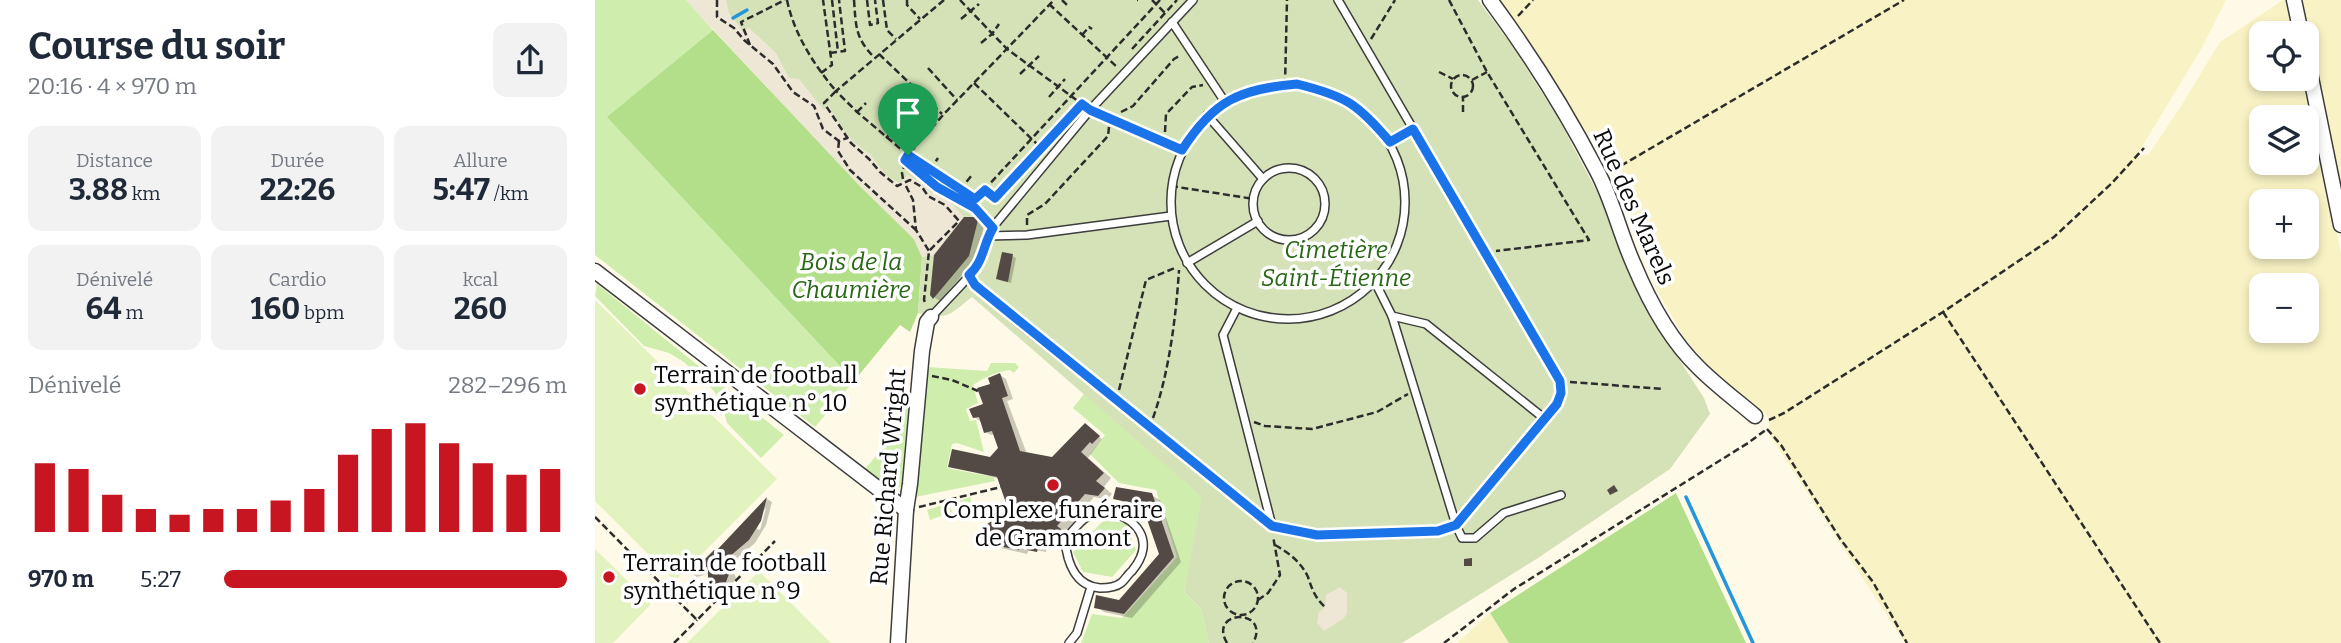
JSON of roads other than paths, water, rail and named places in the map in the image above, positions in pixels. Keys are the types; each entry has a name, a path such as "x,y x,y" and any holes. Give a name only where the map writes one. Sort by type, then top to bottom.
{"street":[{"name":"Rue des Marels","path":"1490,0 1556,98 1600,176 1633,263 1665,323 1698,368 1755,416"},
{"path":"2294,0 2298,21"},
{"path":"2314,91 2341,225"},
{"path":"595,271 906,510"},
{"name":"Rue Richard Wright","path":"898,643 906,510 919,379 923,341 927,322 931,317"}],"lane":[{"path":"931,317 978,267 993,228 1090,110 1193,0"},
{"path":"969,275 975,285 1015,320 1272,526 1317,535 1438,531 1456,525 1557,404 1561,393 1560,381 1338,0"},
{"path":"1172,22 1225,102"},
{"path":"1297,84 1334,93 1366,113 1390,142 1404,177 1406,215 1396,251 1375,282 1346,306 1310,318 1273,319 1237,308 1209,289 1187,263 1171,216 1171,186 1182,150 1207,116 1225,102 1260,87 1297,84"},
{"path":"1090,110 1182,150"},
{"path":"1207,116 1263,179"},
{"path":"1390,142 1413,129"},
{"path":"1290,168 1309,174 1321,189 1324,208 1317,226 1301,237 1281,239 1272,235 1258,221 1253,206 1263,179 1280,169 1290,168"},
{"path":"988,236 1027,235 1171,216"},
{"path":"1187,263 1258,221"},
{"path":"1375,282 1392,316 1462,538 1475,538 1504,513 1561,495"},
{"path":"1237,308 1223,335 1272,526"},
{"path":"1392,316 1426,324 1545,419"},
{"path":"1094,512 1116,513 1131,519 1139,528 1143,546 1142,559 1120,584 1104,588 1091,587 1080,582 1074,572 1066,554 1065,540 1084,518 1094,512"},
{"path":"1069,643 1077,633 1091,587"}],"waterway":[{"path":"733,18 747,10"},
{"path":"1686,497 1753,643"}],"place":[{"name":"Terrain de football synthétique n° 10","path":"640,389"},
{"name":"Complexe funéraire de Grammont","path":"1053,485"},
{"name":"Terrain de football synthétique n°9","path":"609,577"}],"park label":[{"name":"Cimetière Saint-Étienne","path":"1336,264"},
{"name":"Bois de la Chaumière","path":"851,276"}]}
